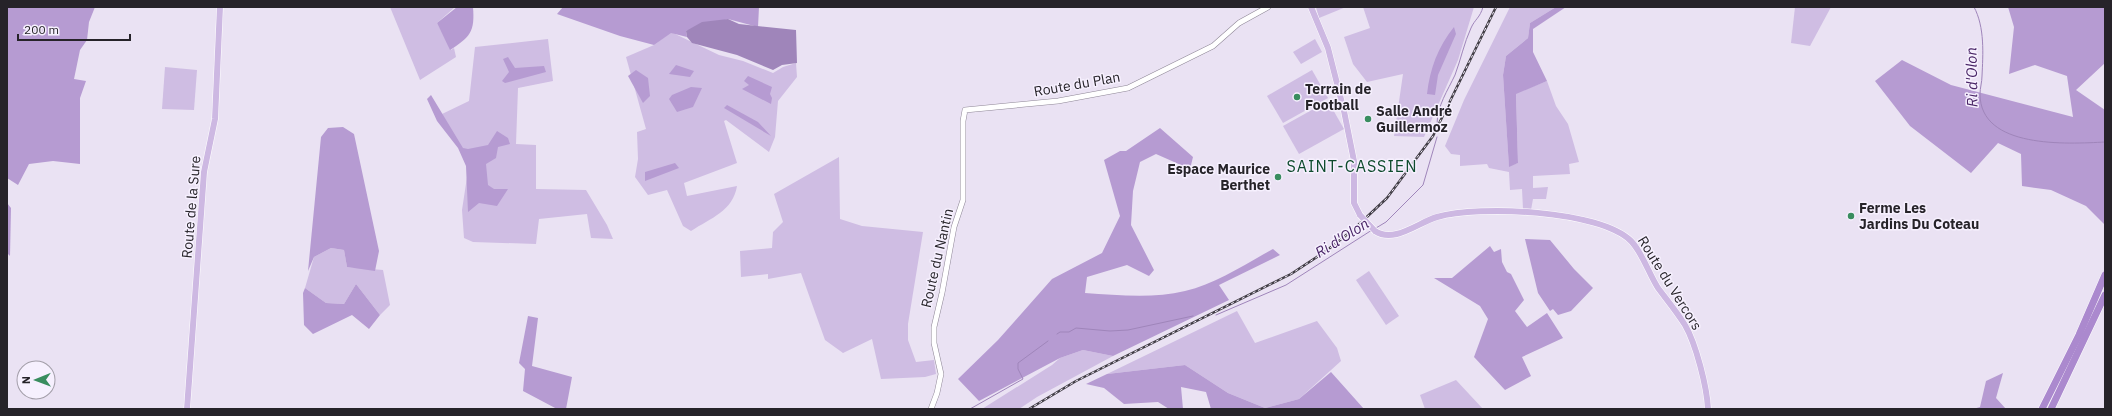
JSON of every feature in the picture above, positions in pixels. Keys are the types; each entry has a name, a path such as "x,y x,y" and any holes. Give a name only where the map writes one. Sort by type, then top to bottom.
{"highway":[{"path":"2042,409 2079,335 2105,274"},
{"path":"2051,409 2105,295"}],"main road":[{"name":"Route de la Sure","path":"186,409 204,172 214,119 220,7"},
{"name":"Route du Vercors","path":"1311,7 1328,48 1343,104 1353,152 1354,203 1360,215 1376,231 1383,234 1395,235 1437,217 1460,212 1501,210 1583,219 1606,227 1628,238 1634,245 1656,285 1689,333 1705,386 1708,409"}],"street":[{"name":"Route du Plan","path":"965,110 1058,101 1128,88 1213,46 1239,23 1268,7"},
{"name":"Route du Nantin","path":"931,409 941,374 934,338 934,327 954,227 963,200 963,121 965,110"}],"shaded area":[{"path":"7,7 95,7 89,22 87,40 80,50 74,79 86,81 80,98 80,164 53,161 29,164 18,185 7,178"},
{"path":"390,7 455,7 437,23 451,50 454,48 456,57 420,80"},
{"path":"457,7 473,7 473,22 470,33 467,37 450,50 437,23"},
{"path":"563,7 759,7 758,27 728,19 686,31 687,37 671,33 654,45 620,36 557,14"},
{"path":"1316,7 1346,7 1319,18"},
{"path":"1363,7 1474,7 1458,60 1424,137 1394,136 1403,74 1367,82 1353,64 1344,37 1370,28"},
{"path":"1510,7 1556,7 1530,23 1528,38 1506,56 1503,75 1509,166 1518,163 1516,93 1547,81 1556,106 1568,124 1579,162 1569,164 1570,174 1533,176 1533,188 1548,187 1546,199 1533,199 1531,210 1523,209 1522,189 1510,190 1509,172 1489,168 1487,164 1460,166 1460,155 1451,154 1445,146 1464,100"},
{"path":"1556,7 1566,7 1533,29 1533,52 1547,81 1516,94 1518,163 1509,167 1503,75 1506,56 1528,38 1530,23"},
{"path":"1795,7 1831,7 1810,46 1791,43"},
{"path":"2008,7 2105,7 2105,63 2076,90 2105,110 2105,225 2086,206 2051,190 2022,186 2021,154 1998,143 1971,173 1910,126 1875,81 1902,60 1951,85 2073,117 2067,76 2035,65 2009,74 2014,27"},
{"path":"728,19 739,24 796,30 797,63 782,65 773,70 737,55 692,43 687,37 686,31 702,22"},
{"path":"1454,27 1456,34 1438,75 1435,95 1427,94 1430,75 1439,50"},
{"path":"671,32 719,55 743,61 773,73 783,67 796,63 797,77 778,101 775,137 769,152 726,120 724,121 737,163 684,183 687,196 737,186 735,195 726,208 713,218 691,231 683,226 667,190 648,195 635,177 638,159 637,132 646,129 626,57 654,45"},
{"path":"548,39 553,81 518,88 516,144 536,145 536,189 586,190 607,225 613,239 591,238 587,214 539,219 536,244 473,242 464,238 462,210 469,164 442,114 469,101 475,47"},
{"path":"1315,39 1322,52 1301,64 1293,52"},
{"path":"508,57 515,68 544,66 546,72 505,83 502,81 509,72 503,59"},
{"path":"676,65 694,71 690,77 669,74"},
{"path":"165,67 197,70 194,110 162,109"},
{"path":"636,70 648,78 650,96 643,103 628,76"},
{"name":"Terrain de Football","path":"1312,70 1328,98 1283,123 1267,96"},
{"path":"748,76 772,87 770,94 772,98 771,104 742,89 749,85 744,81"},
{"path":"691,87 702,88 693,107 677,112 669,99 672,95"},
{"path":"431,95 463,148 468,149 488,145 497,131 508,138 510,144 498,147 496,158 486,164 488,185 494,189 508,189 497,206 479,203 468,212 466,166 458,148 437,121 427,99"},
{"name":"Terrain de Football","path":"1328,101 1344,129 1299,154 1283,126"},
{"path":"727,105 758,122 771,136 724,108"},
{"path":"343,127 354,134 379,251 375,271 347,267 344,250 331,248 314,257 308,271 321,137 328,128"},
{"path":"1160,128 1193,157 1190,169 1156,154 1140,162 1133,191 1131,225 1154,270 1149,276 1127,265 1087,277 1085,293 1148,296 1185,291 1208,284 1273,249 1280,255 1219,285 1229,300 1113,356 1083,350 1060,358 979,401 958,379 998,340 1052,279 1102,253 1120,216 1104,160 1120,151 1126,151"},
{"path":"839,157 840,219 862,226 923,232 908,324 908,340 916,362 934,360 936,374 925,377 881,379 872,339 843,353 825,340 801,273 768,279 768,274 741,277 740,251 772,248 773,232 783,222 774,194"},
{"path":"675,163 679,168 645,181 645,172"},
{"path":"7,203 11,208 10,256 7,253"},
{"path":"1525,239 1550,240 1574,269 1593,288 1571,311 1558,315 1553,309 1550,311 1538,293"},
{"path":"1490,246 1494,252 1501,249 1502,262 1507,272 1511,274 1524,300 1515,311 1527,327 1547,313 1563,338 1522,357 1531,376 1505,390 1474,357 1488,319 1480,306 1434,278 1452,278"},
{"path":"331,248 344,250 347,267 383,270 390,305 380,315 356,284 344,304 326,303 305,288 314,257"},
{"path":"1369,271 1399,316 1386,325 1356,280"},
{"path":"356,284 380,315 369,329 352,315 313,334 304,325 303,293 305,288 326,303 344,304"},
{"path":"1237,311 1255,343 1317,321 1337,348 1341,361 1299,399 1265,408 1228,393 1185,365 1107,374"},
{"path":"528,316 538,318 532,366 572,377 566,409 557,409 523,391 525,369 519,363"},
{"path":"1083,350 1113,356 1037,397 1019,409 982,409 1052,365 1060,358"},
{"path":"1185,365 1228,393 1265,408 1299,399 1331,372 1364,409 1211,409 1206,392 1181,387 1183,409 1169,409 1158,402 1124,404 1104,388 1086,384 1107,374"},
{"path":"2003,373 1996,398 2006,409 1973,409 1980,407 1986,381"},
{"path":"1456,380 1483,409 1425,409 1420,395"}],"waterway":[{"name":"Ri d'Olon","path":"1437,124 1437,117 1446,92 1455,75 1469,34 1483,7"},
{"name":"Ri d'Olon","path":"1974,7 1978,15 1982,32 1983,59 1980,94 1984,112 1994,125 2010,134 2028,139 2069,143 2105,142"},
{"name":"Ri d'Olon","path":"1376,228 1386,222 1423,185 1437,137"},
{"name":"Ri d'Olon","path":"1216,315 1286,285 1372,230"},
{"name":"Ri d'Olon","path":"1057,334 1060,332 1069,332 1076,328 1110,331 1128,330 1193,316"},
{"name":"Ri d'Olon","path":"970,409 1023,379 1018,369 1018,363 1048,341"}],"railway":[{"path":"1029,409 1076,381 1291,274 1326,251 1354,229 1387,198 1433,136 1496,7"}],"place":[{"name":"Terrain de Football","path":"1297,97"},
{"name":"Salle André Guillermoz","path":"1368,119"},
{"name":"Espace Maurice Berthet","path":"1278,177"},
{"name":"Ferme Les Jardins Du Coteau","path":"1851,216"}],"district":[{"name":"SAINT-CASSIEN","path":"1352,166"}]}
